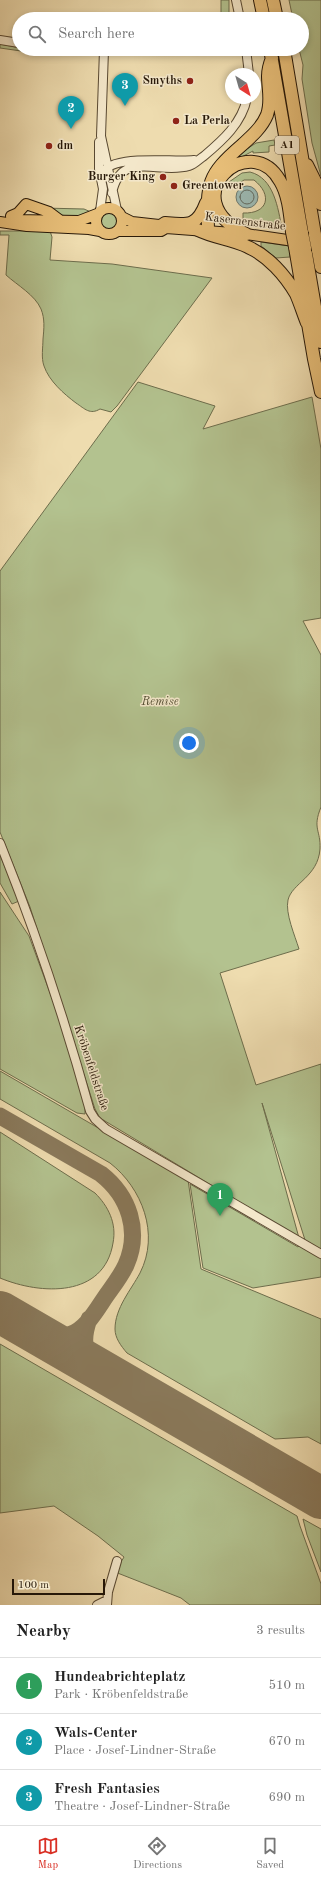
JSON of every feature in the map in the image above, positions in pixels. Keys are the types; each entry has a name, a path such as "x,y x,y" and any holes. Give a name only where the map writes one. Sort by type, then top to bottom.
{"highway":[{"path":"260,0 263,12"},
{"path":"274,0 276,12"},
{"path":"271,56 268,74 270,101 267,114 258,130 225,159 216,170 212,178 203,230 209,235 249,247 264,257 281,273 291,287 296,295 307,323"},
{"name":"A1","path":"271,56 297,233"},
{"name":"A1","path":"285,56 321,267"},
{"path":"301,152 318,187 321,204"},
{"path":"246,234 230,226 224,220 215,203 215,192 218,181 224,172 234,165 245,162 254,162 263,165 276,175 284,189 297,233 321,342"},
{"path":"164,227 165,223 189,224 196,221 200,216 208,198"},
{"path":"300,248 307,323 321,392"}],"main road":[{"path":"0,216 11,216 18,213 26,204 49,212 61,221"},
{"path":"0,222 27,223 89,229 108,234 118,231 122,224 120,214 110,208 79,221 27,223 0,227"},
{"path":"99,213 96,224 100,231"},
{"name":"Kasernenstraße","path":"120,214 132,222 164,227 246,234 318,244"},
{"path":"11,216 27,223"},
{"name":"Kasernenstraße","path":"118,231 161,231 164,227"}],"street":[{"path":"236,0 239,12"},
{"path":"0,40 12,42"},
{"path":"104,56 101,136 112,193 120,214"},
{"path":"247,56 248,68"},
{"path":"112,193 118,175 126,169 183,167 195,164 225,137 236,124 242,114 245,104"},
{"path":"99,213 103,189 98,160 98,145 101,136"},
{"path":"101,178 102,172 106,167 127,161 185,161 200,158"},
{"name":"Kröbenfeldstraße","path":"0,843 27,909 90,1111 95,1119 106,1129 321,1254"},
{"path":"97,1605 107,1602 112,1573 117,1561"}],"green space":[{"path":"221,0 229,0 229,12 221,12"},
{"path":"289,0 321,0 321,176 312,143 302,79 303,65 301,56 309,56 309,12 292,12"},
{"path":"0,44 12,46 12,50 0,48"},
{"path":"274,140 275,145 269,146 269,152 253,153 253,151 228,164 227,162 256,143"},
{"path":"250,172 265,180 270,187 279,212 282,229 255,225 243,221 243,213 258,210 262,207 265,202 264,192 254,180 244,180 234,187 229,182 242,173"},
{"path":"43,208 84,209 91,212 77,216 67,216"},
{"path":"109,212 115,215 118,221 115,227 109,230 103,227 100,221 103,215"},
{"path":"0,231 50,231 52,237 50,260 112,264 212,278 117,406 111,412 100,409 90,411 76,403 62,391 46,372 42,352 44,324 41,309 35,299 6,275 9,235 0,235"},
{"path":"261,242 289,246 290,257 276,258 261,246"},
{"name":"Remise","path":"138,382 215,406 203,429 312,397 321,449 321,618 303,621 321,655 321,807 317,820 320,849 315,866 290,894 288,900 287,905 289,918 299,949 220,973 256,1085 321,1064 321,1277 253,1288 203,1268 190,1184 298,1247 305,1240 262,1103 299,1238 100,1118 95,1109 30,907 0,832 0,571"},
{"path":"0,855 19,901 12,904 0,883"},
{"path":"0,892 29,936 57,1012 85,1102 85,1114 77,1113 0,1069"},
{"path":"0,1071 188,1180 201,1269 321,1319 321,1444 308,1437 275,1439 127,1353 117,1339 115,1329 118,1314 124,1300 140,1273 146,1258 148,1228 139,1199 131,1185 110,1163 0,1099"},
{"path":"0,1132 95,1193 104,1203 110,1215 114,1229 113,1243 107,1261 97,1274 84,1283 68,1288 51,1289 16,1284 0,1278"},
{"path":"0,1344 297,1516 321,1584 321,1605 190,1605 181,1598 115,1572 124,1557 98,1536 54,1506 0,1513"},
{"path":"303,1519 321,1529 321,1572 307,1535"}],"water":[{"path":"247,186 255,189 258,197 255,205 247,208 239,205 236,197 239,189"}],"taxiway":[{"path":"0,1116 101,1174 119,1193 130,1215 132,1227 130,1252 126,1265 117,1281 81,1329 66,1336 45,1338"},
{"path":"89,1319 85,1334 85,1346 98,1369"}],"runway":[{"path":"0,1312 321,1498"}],"place":[{"name":"Smyths","path":"190,81"},
{"name":"Fresh Fantasies","path":"125,106"},
{"name":"La Perla","path":"176,121"},
{"name":"Wals-Center","path":"71,129"},
{"name":"dm","path":"49,146"},
{"name":"Burger King","path":"163,177"},
{"name":"Greentower","path":"174,186"},
{"name":"Hundeabrichteplatz","path":"220,1216"}]}
